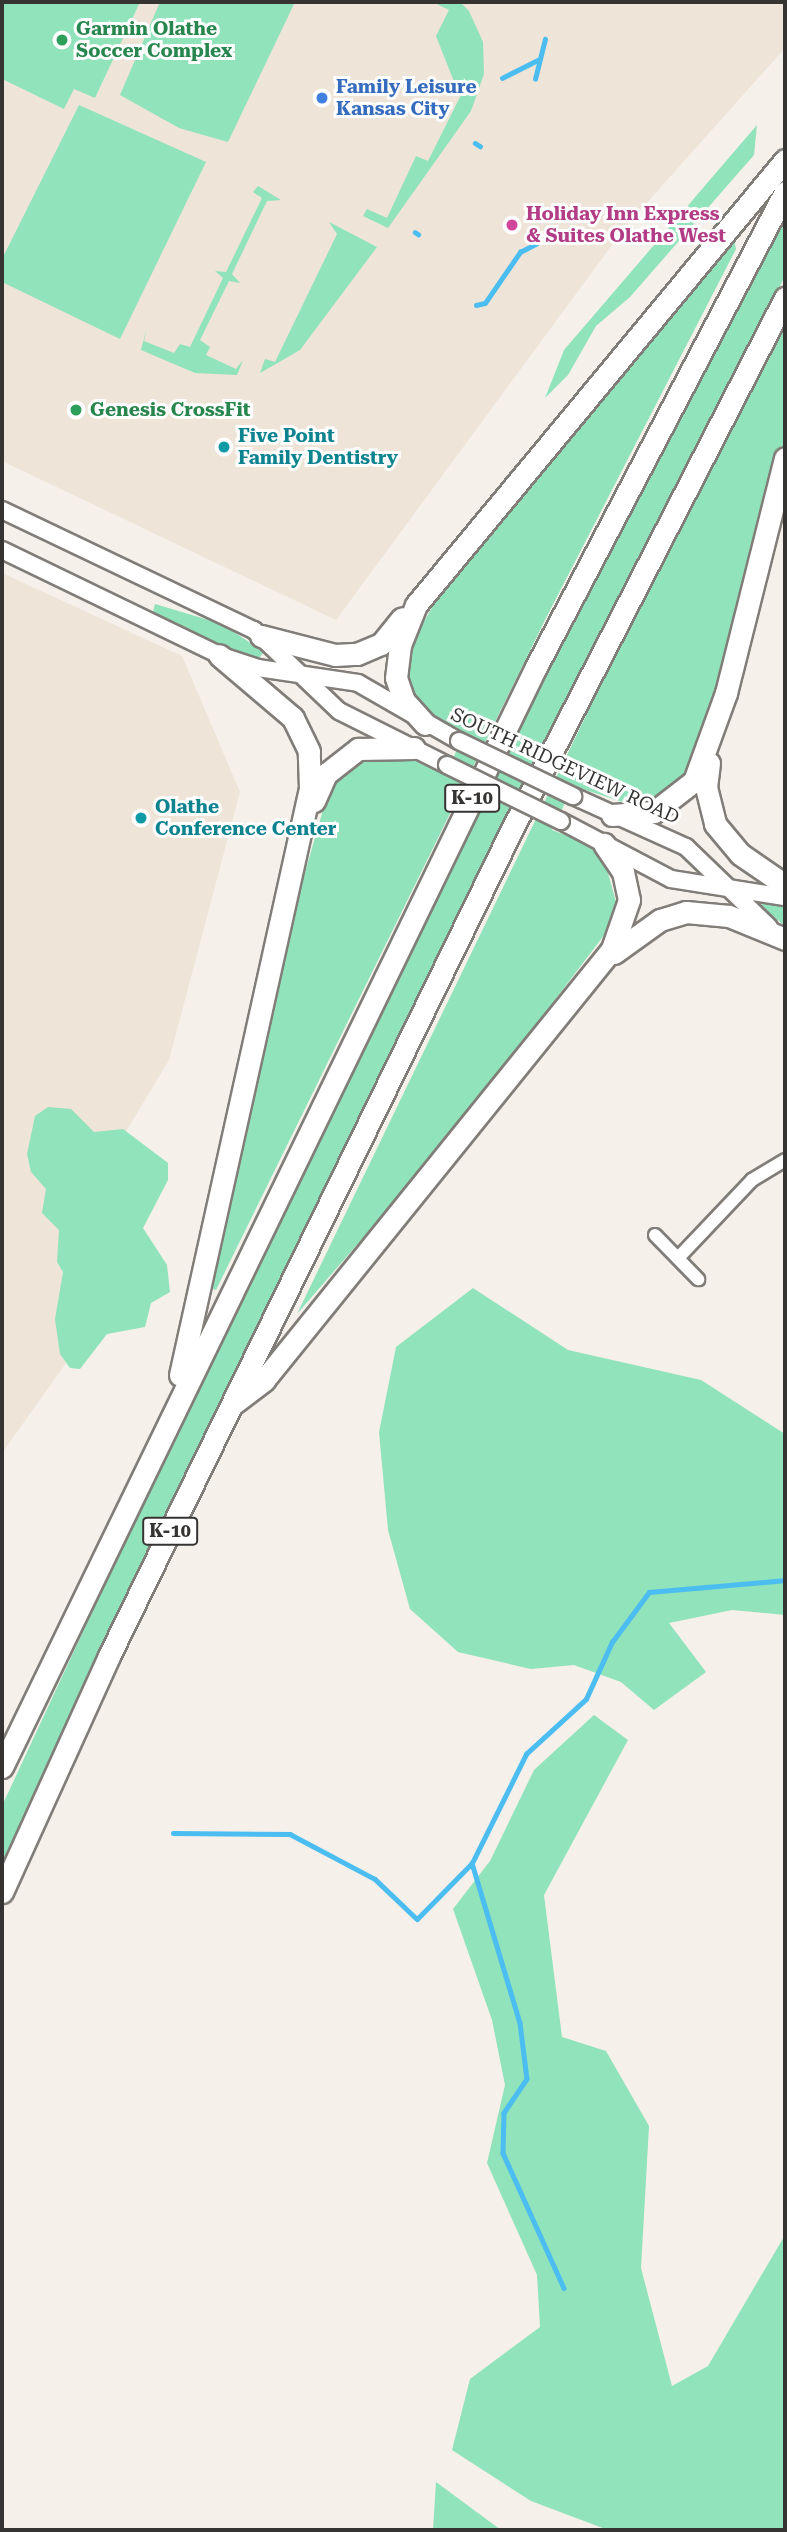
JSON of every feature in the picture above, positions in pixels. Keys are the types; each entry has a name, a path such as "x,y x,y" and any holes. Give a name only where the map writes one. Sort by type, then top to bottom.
{"highway":[{"path":"261,636 335,656 357,654 382,644 785,160"},
{"name":"K-10","path":"2,1767 172,1411 536,667 785,192"},
{"name":"K-10","path":"2,1892 230,1406 592,670 785,298"},
{"path":"785,458 709,765 709,810 740,854 785,885"},
{"path":"416,606 400,645 396,678 404,701 425,724"},
{"path":"172,1411 303,837 311,766 304,735 280,704 219,655"},
{"path":"612,815 654,812 684,793 726,693"},
{"path":"303,837 326,774 341,758 377,744 414,748"},
{"path":"593,975 628,914 623,872 604,844"},
{"path":"230,1406 264,1380 593,975 639,933 686,912 729,916 785,939"}],"main road":[{"path":"2,510 261,636 338,711 561,821 671,879 785,897"},
{"name":"SOUTH RIDGEVIEW ROAD","path":"2,550 219,655 358,683 425,724 459,741 612,815 670,836 785,939"}],"street":[{"path":"679,1257 752,1180 785,1160"},
{"path":"655,1235 698,1279"}],"shaded area":[{"path":"140,2 785,2 785,48 626,226 336,620 2,461 2,79 64,109 74,88 95,98"},
{"path":"2,573 182,656 240,792 169,1060 71,1223 140,1259 2,1453"}],"green space":[{"name":"Garmin Olathe Soccer Complex","path":"2,2 140,2 95,98 74,89 64,109 2,79"},
{"path":"160,2 295,2 228,142 179,128 120,95"},
{"path":"433,2 460,2 469,11 483,42 484,74 471,111 388,228 363,216 367,209 387,218 416,156 428,161 464,89 455,84 436,36 449,10"},
{"path":"79,105 206,162 120,339 2,282 2,259"},
{"path":"757,125 754,155 630,297 596,326 568,375 545,398 564,350"},
{"path":"258,186 281,200 267,201 232,274 240,283 229,281 200,340 210,347 206,355 236,369 243,360 237,375 195,373 141,350 147,327 144,341 174,353 180,344 190,347 223,278 215,271 226,272 262,198 253,192"},
{"path":"785,215 785,276 478,875 2,1866 2,1806 205,1369 527,709"},
{"path":"329,222 377,247 300,350 260,373 265,359 275,362 337,234"},
{"path":"734,239 736,249 546,618 216,1290 211,1288 291,921 329,789 350,767 381,755 413,760 444,775 466,733 433,717 413,696 406,667 413,641 446,583 614,373"},
{"path":"785,328 785,441 719,687 688,770 664,795 632,805 573,786 552,830 586,843 605,862 616,902 608,930 456,1130 297,1314 608,670"},
{"path":"155,604 222,624 264,652 259,658 228,649 153,612"},
{"path":"763,902 785,907 785,926 761,906"},
{"path":"48,1107 71,1109 94,1132 123,1129 168,1163 168,1180 143,1228 167,1265 170,1292 151,1303 145,1327 107,1334 80,1369 70,1368 60,1354 55,1319 63,1272 57,1262 59,1230 42,1213 46,1189 31,1172 27,1154 35,1116"},
{"path":"473,1288 568,1350 701,1380 785,1434 785,1615 732,1610 669,1623 706,1672 654,1710 621,1682 574,1665 531,1669 458,1652 410,1609 388,1530 379,1432 396,1347"},
{"path":"594,1715 628,1740 544,1895 562,2037 606,2051 649,2126 641,2268 672,2386 708,2366 785,2235 785,2530 608,2530 531,2501 452,2450 470,2379 540,2327 537,2275 487,2163 505,2085 492,2020 453,1909 490,1861 534,1770"},
{"path":"436,2482 501,2530 433,2530"}],"waterway":[{"path":"535,79 545,39"},
{"path":"502,78 538,60"},
{"path":"475,143 480,146"},
{"path":"476,305 485,303 520,252 536,244"},
{"path":"173,1833 290,1834 375,1879 417,1919 472,1863 526,1754 586,1699 612,1642 649,1592 785,1580"},
{"path":"472,1863 520,2023 527,2079 504,2113 503,2153 564,2288"}],"place":[{"name":"Garmin Olathe Soccer Complex","path":"62,40"},
{"name":"Family Leisure Kansas City","path":"322,98"},
{"name":"Holiday Inn Express & Suites Olathe West","path":"512,225"},
{"name":"Genesis CrossFit","path":"76,410"},
{"name":"Five Point Family Dentistry","path":"224,447"},
{"name":"Olathe Conference Center","path":"141,818"}]}
